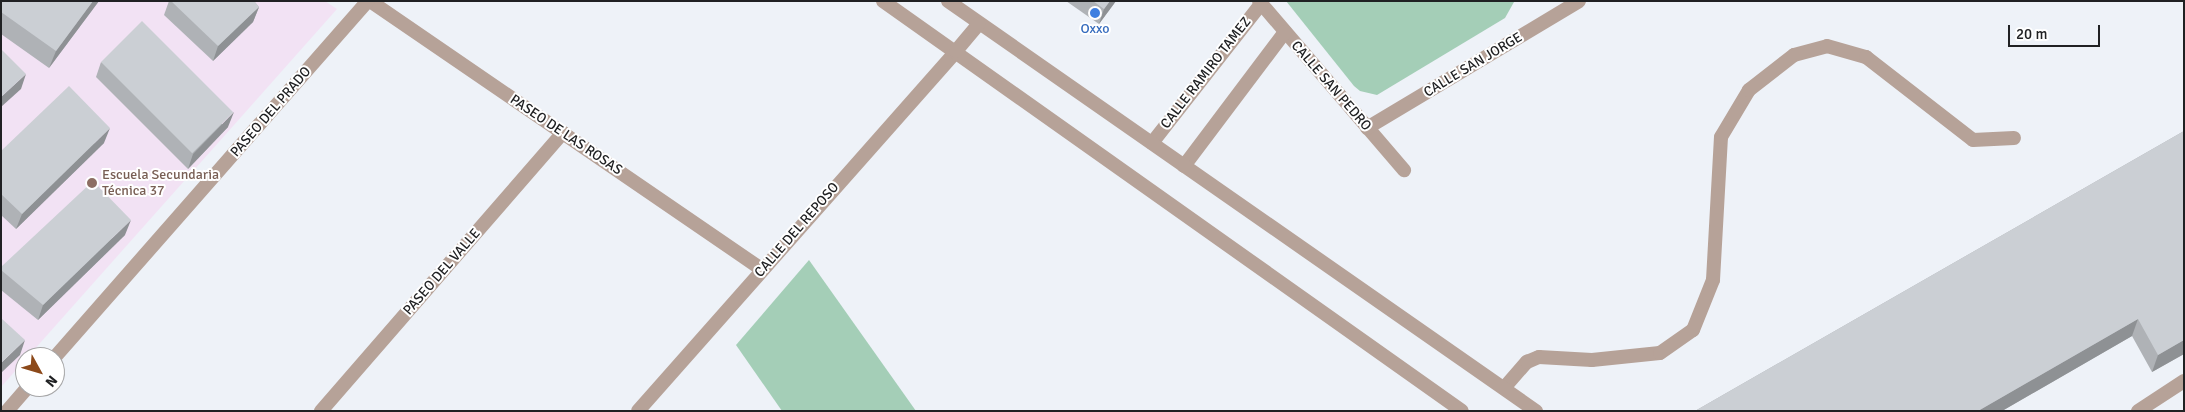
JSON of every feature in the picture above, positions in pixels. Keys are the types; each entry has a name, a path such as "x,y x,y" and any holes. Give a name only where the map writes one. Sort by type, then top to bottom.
{"street":[{"name":"PASEO DE LAS ROSAS","path":"369,1 762,269"},
{"name":"PASEO DEL PRADO","path":"64,347 369,1"},
{"path":"884,1 1462,411"},
{"path":"948,1 1536,411"},
{"name":"CALLE SAN JORGE","path":"1367,128 1563,5 1579,1"},
{"name":"CALLE SAN PEDRO","path":"1260,2 1404,170"},
{"name":"CALLE RAMIRO TAMEZ","path":"1152,143 1260,2"},
{"name":"CALLE DEL REPOSO","path":"638,411 979,24"},
{"path":"1184,166 1285,32"},
{"path":"1504,388 1527,362 1539,357 1592,360 1660,353 1693,330 1713,280 1722,137 1749,90 1794,56 1827,46 1866,57 1973,140 2014,138"},
{"name":"PASEO DEL VALLE","path":"321,411 563,133"},
{"path":"2138,411 2184,380"},
{"path":"7,411 19,397"}],"shaded area":[{"name":"Escuela Secundaria Técnica 37","path":"1,1 325,1 337,9 37,347 15,347 15,371 1,387"}],"green space":[{"path":"1286,1 1514,2 1505,18 1377,95 1360,91 1354,86"},
{"path":"809,260 916,411 782,411 736,345"}],"building":[{"path":"1,1 93,1 56,51 1,12"},
{"path":"171,1 254,1 259,7 218,46"},
{"path":"1093,1 1110,1 1104,9"},
{"path":"142,21 233,112 192,153 101,62"},
{"path":"1,49 26,74 1,97"},
{"path":"69,86 110,128 22,214 1,194 1,151"},
{"path":"2184,131 2184,340 2158,355 2138,319 1978,411 1695,411"},
{"path":"93,181 131,220 43,305 1,270 1,267"},
{"path":"1,318 25,340 18,347 15,347 15,350 1,363"}],"place":[{"name":"Oxxo","path":"1095,13"},
{"name":"Escuela Secundaria Técnica 37","path":"92,183"}]}
